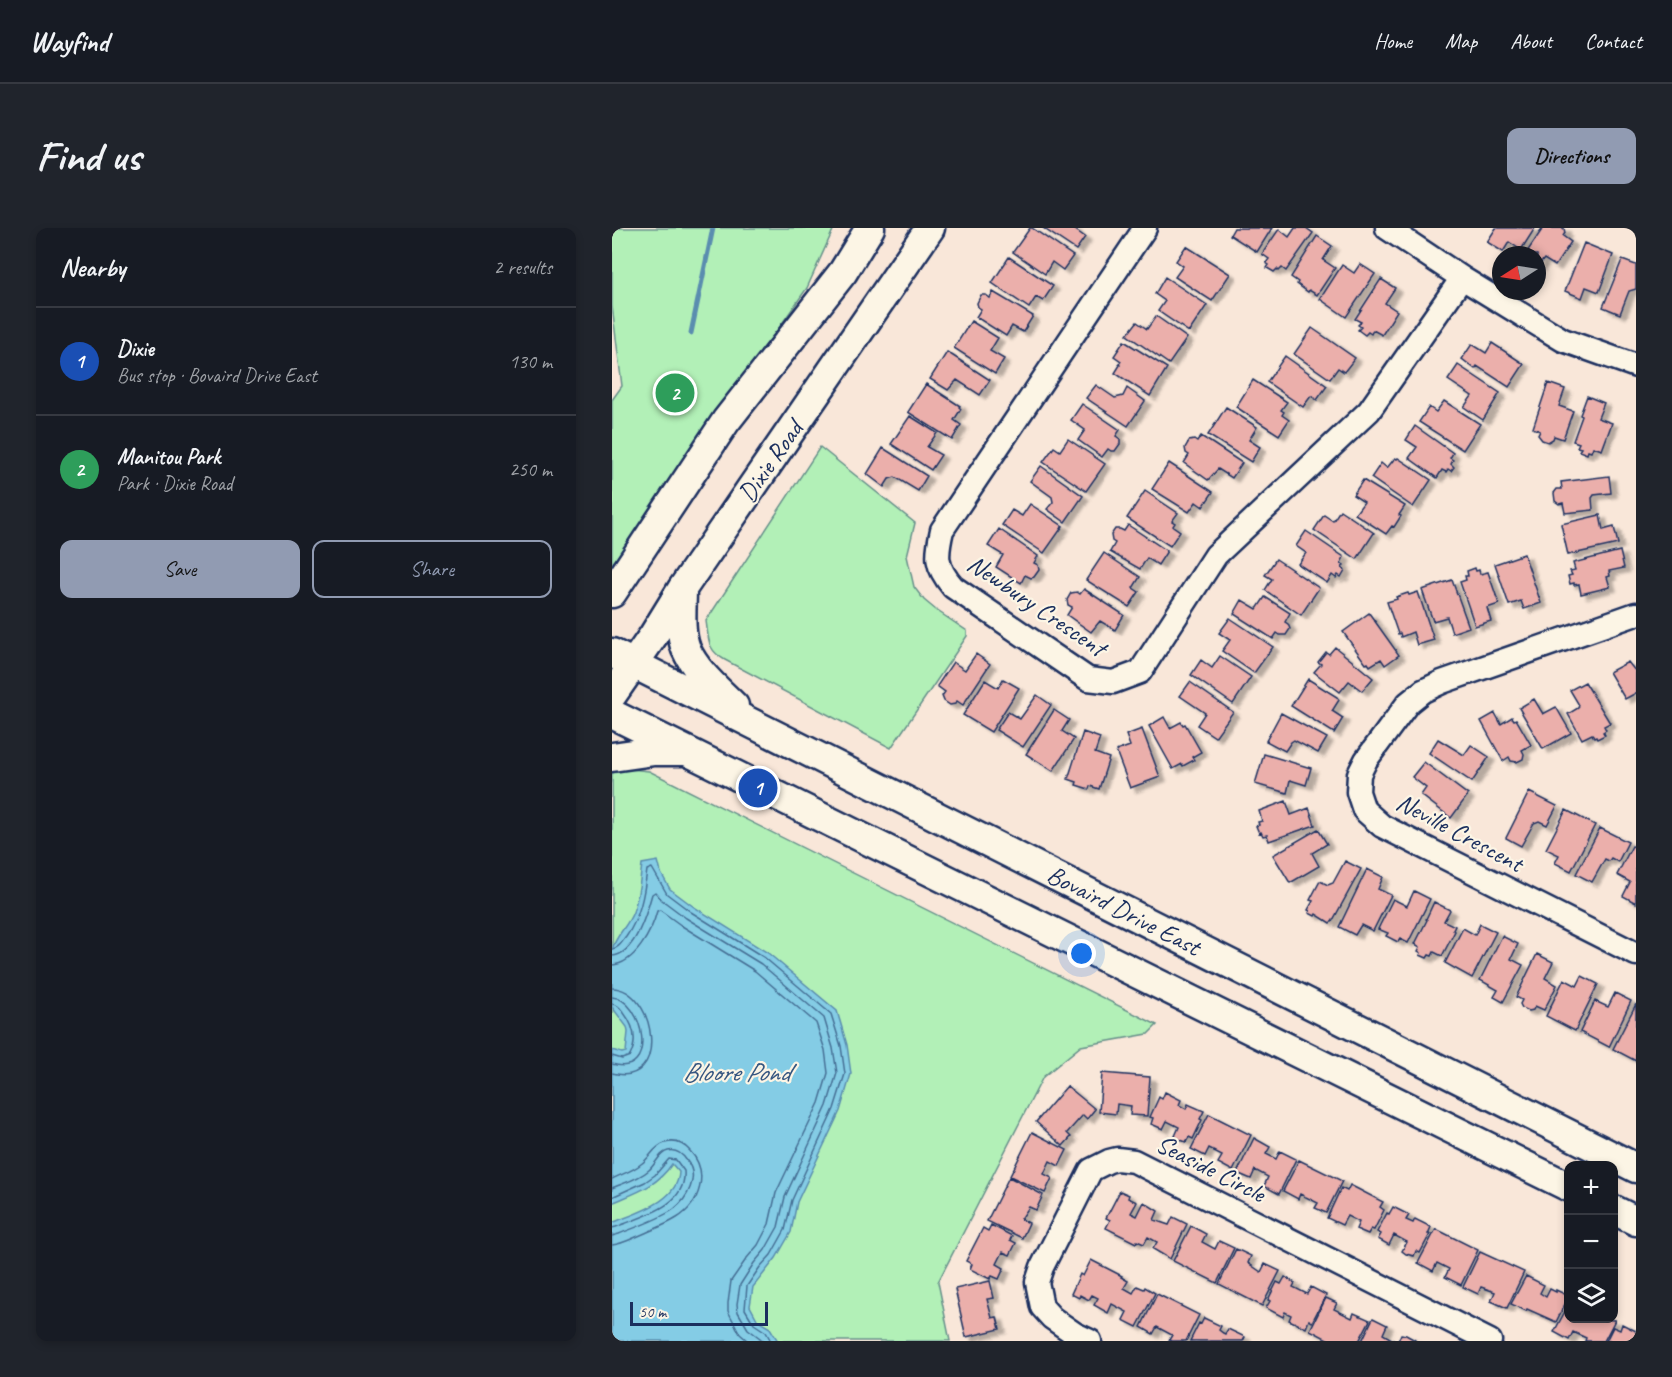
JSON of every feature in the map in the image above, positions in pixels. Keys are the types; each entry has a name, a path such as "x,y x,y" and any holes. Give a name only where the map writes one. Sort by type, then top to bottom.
{"main road":[{"path":"612,593 622,568 726,421 843,272 870,228"},
{"name":"Dixie Road","path":"612,695 623,658 682,589 930,228"},
{"path":"682,589 682,630 686,648 700,671 750,722"},
{"name":"Bovaird Drive East","path":"623,658 1636,1168"},
{"name":"Bovaird Drive East","path":"612,714 1564,1185"},
{"path":"612,757 654,751 686,751"},
{"path":"1618,1212 1636,1221"}],"street":[{"name":"Newbury Crescent","path":"1145,228 942,530 937,551 942,574 953,587 1088,679 1113,682 1140,672 1216,555 1369,411 1462,278"},
{"path":"1387,228 1462,278 1563,340 1636,366"},
{"name":"Neville Crescent","path":"1636,614 1442,682 1423,691 1408,703 1366,760 1359,774 1358,792 1364,810 1382,826 1636,954"},
{"name":"Seaside Circle","path":"1090,1341 1052,1318 1042,1307 1037,1282 1047,1257 1091,1170 1117,1159 1134,1161 1490,1341"}],"green space":[{"path":"612,228 834,228 807,288 673,478 612,570 612,400 622,386 612,306"},
{"path":"820,447 915,523 907,556 914,587 936,610 967,631 967,636 891,748 725,660 715,652 709,639 706,621"},
{"path":"612,767 649,771 1157,1025 1148,1034 1081,1046 1043,1077 938,1282 950,1341 612,1341"}],"water":[{"name":"Bloore Pond","path":"658,861 661,873 670,889 694,907 768,953 837,1011 847,1045 851,1074 840,1111 797,1202 791,1232 776,1258 753,1287 750,1306 758,1321 770,1328 778,1341 612,1341 612,1223 663,1199 677,1182 679,1172 672,1164 653,1184 612,1203 612,1050 626,1052 628,1032 627,1027 612,1007 612,950 635,906 642,864"}],"building":[{"path":"1030,228 1073,256 1063,270 1052,262 1045,274 1013,252"},
{"path":"1043,228 1075,228 1085,237 1076,250"},
{"path":"1234,228 1272,228 1257,252 1230,235"},
{"path":"1295,228 1306,228 1313,233 1286,271 1282,268 1274,272 1267,268 1269,265 1266,263 1269,259 1262,254 1279,229 1289,237"},
{"path":"1496,228 1535,228 1524,246 1515,246 1509,242 1507,246 1493,246 1487,242"},
{"path":"1543,228 1564,228 1563,236 1571,242 1555,266 1546,260 1546,246 1531,246"},
{"path":"1317,236 1332,246 1323,260 1335,268 1317,295 1309,290 1308,292 1291,277"},
{"path":"1584,243 1613,255 1599,292 1586,287 1582,298 1565,291"},
{"path":"1186,246 1230,274 1212,301 1175,277 1183,266 1176,261"},
{"path":"1009,257 1053,286 1043,301 1036,297 1029,308 992,283"},
{"path":"1622,260 1636,265 1636,289 1629,291 1620,314 1603,307"},
{"path":"1360,264 1375,274 1346,317 1320,299 1342,265 1354,273"},
{"path":"1165,277 1207,305 1189,332 1158,311 1165,301 1155,294"},
{"path":"1381,279 1395,288 1385,303 1397,311 1382,335 1373,330 1371,334 1368,332 1365,335 1358,330 1361,322 1355,319"},
{"path":"993,292 1033,316 1023,332 1012,326 1006,336 976,317 981,309 977,303 981,295 990,298"},
{"path":"1156,316 1187,338 1169,364 1127,335 1137,322 1147,329"},
{"path":"971,321 998,338 990,351 1004,359 995,374 954,348"},
{"path":"1312,328 1355,358 1344,372 1338,368 1330,379 1294,354"},
{"path":"1124,341 1167,368 1150,396 1115,373 1121,361 1114,356"},
{"path":"1492,343 1524,364 1509,387 1477,366 1475,369 1462,359 1472,344 1486,353"},
{"path":"947,352 990,380 980,395 957,380 948,390 930,379"},
{"path":"1285,356 1327,386 1317,400 1311,396 1303,407 1267,382"},
{"path":"1458,365 1500,393 1483,420 1464,407 1472,396 1448,380"},
{"path":"1253,380 1287,402 1281,410 1284,412 1282,415 1289,420 1279,435 1236,407"},
{"path":"1548,383 1565,389 1559,406 1573,411 1563,439 1554,436 1548,442 1542,440 1538,435 1540,431 1533,428"},
{"path":"926,384 960,406 961,409 954,420 961,425 952,440 908,412"},
{"path":"1096,385 1115,398 1123,396 1127,388 1145,401 1128,426 1086,398"},
{"path":"1587,396 1604,403 1598,418 1612,423 1602,450 1593,447 1587,454 1579,451 1581,448 1577,447 1579,443 1573,441"},
{"path":"1444,401 1480,424 1463,450 1419,422 1429,407 1436,412"},
{"path":"1082,404 1120,430 1116,436 1120,439 1120,444 1115,451 1108,449 1102,457 1078,440 1085,430 1071,420"},
{"path":"1226,407 1257,427 1249,440 1260,447 1251,462 1208,435"},
{"path":"910,416 937,433 927,447 941,455 931,470 891,444"},
{"path":"1415,426 1453,453 1450,458 1453,460 1451,464 1454,467 1451,471 1442,470 1437,478 1409,458 1417,447 1406,440"},
{"path":"1201,436 1242,463 1232,478 1218,469 1208,480 1184,463 1189,455 1185,448 1189,441 1197,442"},
{"path":"1068,439 1105,464 1086,491 1043,462 1054,447 1060,451"},
{"path":"883,448 927,476 918,491 895,477 889,479 884,487 867,474"},
{"path":"1395,458 1431,480 1413,507 1371,478 1381,463 1387,468"},
{"path":"1169,463 1213,492 1203,507 1196,502 1189,512 1152,489"},
{"path":"1041,466 1083,496 1065,522 1047,509 1053,502 1052,497 1030,481"},
{"path":"1609,476 1611,493 1594,495 1593,510 1565,513 1563,503 1559,504 1555,501 1554,493 1557,489 1562,489 1561,482"},
{"path":"1363,480 1405,506 1394,527 1392,526 1386,534 1355,514 1364,502 1353,495"},
{"path":"1145,491 1178,513 1172,521 1175,523 1173,526 1180,531 1170,546 1127,518"},
{"path":"1030,504 1063,526 1044,553 1002,525 1012,510 1022,516"},
{"path":"1340,510 1374,533 1357,559 1314,530 1324,515 1333,521"},
{"path":"1600,515 1603,530 1614,527 1618,544 1568,555 1561,524"},
{"path":"1128,525 1167,551 1158,565 1147,558 1140,569 1110,552 1115,543 1111,535 1115,529 1124,531"},
{"path":"999,529 1038,556 1034,563 1038,565 1039,570 1034,577 1025,575 1021,583 996,567 1003,555 988,546"},
{"path":"1306,531 1344,557 1341,563 1345,570 1341,577 1338,575 1336,578 1332,575 1327,583 1298,564 1306,553 1296,546"},
{"path":"1620,551 1624,568 1609,571 1610,576 1607,577 1610,587 1581,594 1579,584 1570,584 1568,576 1572,575 1570,571 1575,570 1573,563"},
{"path":"1104,553 1140,577 1133,588 1139,592 1129,607 1086,580"},
{"path":"1524,554 1541,603 1524,609 1521,601 1509,605 1495,564"},
{"path":"1276,559 1319,588 1301,615 1265,590 1272,579 1265,575"},
{"path":"1475,568 1480,574 1488,572 1499,604 1487,608 1491,621 1475,626 1460,582 1466,580 1467,571"},
{"path":"1452,580 1469,627 1452,633 1447,617 1433,621 1422,590"},
{"path":"1084,589 1124,615 1115,630 1100,621 1091,632 1067,615 1072,607 1068,605 1067,600 1071,593 1080,594"},
{"path":"1418,592 1434,640 1417,645 1413,632 1401,637 1400,633 1398,634 1387,602 1408,593 1409,595"},
{"path":"1265,597 1290,613 1285,622 1290,629 1286,635 1277,633 1273,639 1234,614 1242,600 1257,609"},
{"path":"1369,613 1399,655 1385,665 1381,659 1370,666 1366,664 1343,632"},
{"path":"1230,618 1273,647 1254,673 1222,651 1230,640 1219,633"},
{"path":"1335,647 1373,678 1362,691 1349,681 1340,692 1314,672 1321,664 1318,662 1326,652 1329,654"},
{"path":"976,654 990,664 963,705 957,701 950,705 944,701 942,696 945,692 937,686 953,662 965,670"},
{"path":"1220,656 1251,677 1233,704 1191,675 1201,660 1212,668"},
{"path":"1628,662 1636,672 1636,693 1625,699 1609,672"},
{"path":"1003,679 1019,688 991,732 963,715 985,680 998,688"},
{"path":"1308,679 1339,700 1332,711 1343,718 1334,733 1291,706"},
{"path":"1190,682 1233,712 1215,737 1197,725 1205,713 1180,696"},
{"path":"1585,682 1610,723 1604,726 1605,735 1597,739 1592,734 1582,739 1568,714 1579,705 1570,690"},
{"path":"1037,695 1051,705 1023,747 996,730 1008,712 1020,719"},
{"path":"1534,699 1543,714 1556,707 1571,733 1543,749 1519,708"},
{"path":"1054,710 1069,720 1062,731 1074,739 1053,771 1026,754"},
{"path":"1281,713 1327,738 1318,753 1294,740 1285,751 1266,741"},
{"path":"1495,713 1501,724 1512,717 1516,719 1531,745 1522,750 1523,759 1517,762 1511,761 1509,757 1503,761 1481,721"},
{"path":"1164,717 1170,728 1181,722 1185,724 1201,752 1192,757 1194,760 1173,769 1149,726"},
{"path":"1142,729 1160,777 1130,788 1116,751 1130,746 1126,735"},
{"path":"1083,732 1100,738 1095,753 1109,758 1099,789 1076,785 1077,782 1068,779"},
{"path":"1438,739 1464,755 1471,745 1489,757 1472,782 1429,753"},
{"path":"1264,754 1311,768 1306,785 1290,780 1287,793 1255,784"},
{"path":"1424,762 1468,795 1451,818 1421,795 1426,788 1412,777"},
{"path":"1529,792 1557,806 1547,825 1539,821 1534,823 1521,846 1506,838"},
{"path":"1286,801 1291,815 1309,808 1315,825 1269,841 1267,835 1263,836 1261,832 1259,833 1256,826 1262,821 1259,811"},
{"path":"1566,810 1595,825 1571,871 1555,863 1559,855 1546,849"},
{"path":"1600,828 1628,842 1618,862 1611,858 1609,861 1605,859 1592,882 1576,874"},
{"path":"1318,829 1327,844 1312,853 1319,866 1290,883 1273,855"},
{"path":"1632,846 1636,847 1636,903 1623,896 1630,882 1617,875"},
{"path":"1345,861 1361,869 1330,923 1316,914 1315,916 1309,913 1308,910 1313,901 1310,900 1320,881 1328,885 1333,883"},
{"path":"1367,869 1383,877 1378,889 1391,895 1373,931 1361,925 1355,935 1339,927"},
{"path":"1414,891 1430,899 1408,943 1400,939 1398,942 1386,936 1388,933 1378,929 1393,899 1407,906"},
{"path":"1434,902 1450,910 1444,921 1455,926 1453,930 1455,931 1442,956 1434,952 1427,958 1420,955 1418,951 1420,947 1415,944"},
{"path":"1480,924 1496,932 1472,978 1445,963 1463,928 1475,935"},
{"path":"1502,936 1518,944 1511,959 1523,965 1503,1002 1494,997 1498,990 1480,980"},
{"path":"1537,954 1553,962 1545,978 1557,985 1544,1010 1535,1006 1529,1011 1522,1008 1520,1004 1522,1000 1516,997"},
{"path":"1582,976 1598,984 1575,1031 1546,1016 1564,979 1577,986"},
{"path":"1615,993 1631,1001 1609,1047 1580,1032 1595,1001 1608,1007"},
{"path":"1636,1004 1636,1061 1613,1049"},
{"path":"1102,1073 1150,1077 1147,1116 1130,1115 1131,1106 1117,1104 1116,1114 1099,1112"},
{"path":"1067,1086 1095,1109 1087,1119 1083,1115 1067,1133 1071,1137 1063,1146 1036,1122"},
{"path":"1165,1092 1181,1100 1179,1105 1186,1109 1188,1104 1204,1111 1193,1139 1189,1137 1186,1142 1178,1139 1175,1136 1179,1127 1167,1121 1163,1129 1151,1124 1153,1118 1150,1117 1159,1097 1162,1099"},
{"path":"1209,1114 1251,1135 1233,1171 1218,1163 1222,1156 1215,1151 1209,1148 1205,1156 1191,1149"},
{"path":"1032,1132 1067,1150 1059,1166 1050,1161 1044,1174 1052,1178 1045,1193 1010,1176"},
{"path":"1254,1138 1270,1147 1266,1154 1276,1159 1280,1151 1296,1159 1279,1194 1264,1186 1268,1177 1255,1170 1251,1179 1237,1173"},
{"path":"1299,1160 1342,1181 1326,1213 1315,1208 1318,1203 1300,1194 1298,1199 1283,1191"},
{"path":"1009,1177 1043,1195 1036,1210 1029,1207 1021,1219 1029,1223 1022,1238 987,1221"},
{"path":"1350,1185 1383,1202 1380,1207 1384,1210 1374,1230 1371,1229 1368,1234 1356,1229 1359,1222 1347,1216 1342,1225 1327,1218 1341,1188 1347,1191"},
{"path":"1120,1191 1137,1202 1131,1213 1137,1216 1144,1202 1158,1211 1154,1220 1169,1225 1173,1217 1187,1224 1170,1259 1153,1249 1157,1242 1148,1237 1144,1244 1137,1241 1136,1243 1106,1228 1110,1220 1106,1218"},
{"path":"1393,1207 1409,1215 1406,1220 1413,1223 1415,1219 1431,1227 1428,1234 1430,1234 1420,1253 1416,1251 1414,1256 1406,1254 1402,1251 1407,1242 1394,1235 1389,1245 1378,1239 1381,1234 1377,1232 1387,1213 1389,1214"},
{"path":"991,1225 1012,1236 1010,1240 1016,1243 1010,1255 1003,1252 997,1264 1004,1268 999,1279 992,1276 990,1279 970,1269 972,1264 966,1261 983,1228 988,1231"},
{"path":"1191,1226 1206,1234 1202,1242 1215,1249 1219,1241 1234,1248 1217,1283 1173,1261"},
{"path":"1436,1229 1478,1250 1461,1285 1445,1277 1449,1269 1437,1263 1433,1271 1418,1263"},
{"path":"1236,1249 1251,1256 1248,1263 1261,1272 1265,1264 1280,1271 1262,1306 1219,1284"},
{"path":"1480,1252 1524,1272 1507,1308 1491,1301 1495,1292 1481,1287 1478,1294 1463,1287"},
{"path":"1091,1260 1122,1276 1128,1281 1124,1288 1133,1293 1137,1286 1144,1289 1145,1287 1155,1293 1137,1327 1123,1320 1127,1312 1112,1304 1108,1313 1094,1305 1098,1298 1092,1295 1089,1300 1080,1295 1079,1298 1071,1294 1080,1274 1083,1276"},
{"path":"1526,1276 1544,1285 1540,1293 1546,1297 1550,1289 1564,1294 1564,1306 1556,1322 1511,1304"},
{"path":"1285,1277 1295,1283 1293,1287 1307,1294 1311,1287 1326,1295 1312,1322 1309,1320 1306,1328 1289,1320 1291,1315 1285,1312 1283,1317 1266,1308 1277,1282 1281,1284"},
{"path":"990,1281 994,1298 987,1299 992,1318 997,1317 1000,1329 966,1337 955,1289"},
{"path":"1157,1294 1199,1315 1186,1341 1171,1341 1169,1340 1172,1335 1157,1327 1153,1334 1141,1327"},
{"path":"1326,1298 1337,1303 1334,1309 1352,1318 1354,1313 1370,1320 1359,1341 1331,1341 1310,1330"},
{"path":"1564,1313 1564,1323 1613,1323 1604,1341 1585,1341 1586,1338 1573,1332 1569,1340 1554,1332"},
{"path":"1204,1318 1221,1326 1219,1330 1225,1334 1228,1329 1245,1337 1243,1341 1190,1341"},
{"path":"1373,1318 1387,1325 1383,1334 1395,1341 1362,1341"},
{"path":"1622,1324 1636,1331 1636,1341 1606,1341 1613,1327 1620,1330"},
{"path":"1401,1334 1406,1335 1415,1341 1398,1341"}],"waterway":[{"path":"691,333 713,228"}],"place":[{"name":"Manitou Park","path":"675,393"},
{"name":"Dixie","path":"758,788"}]}
